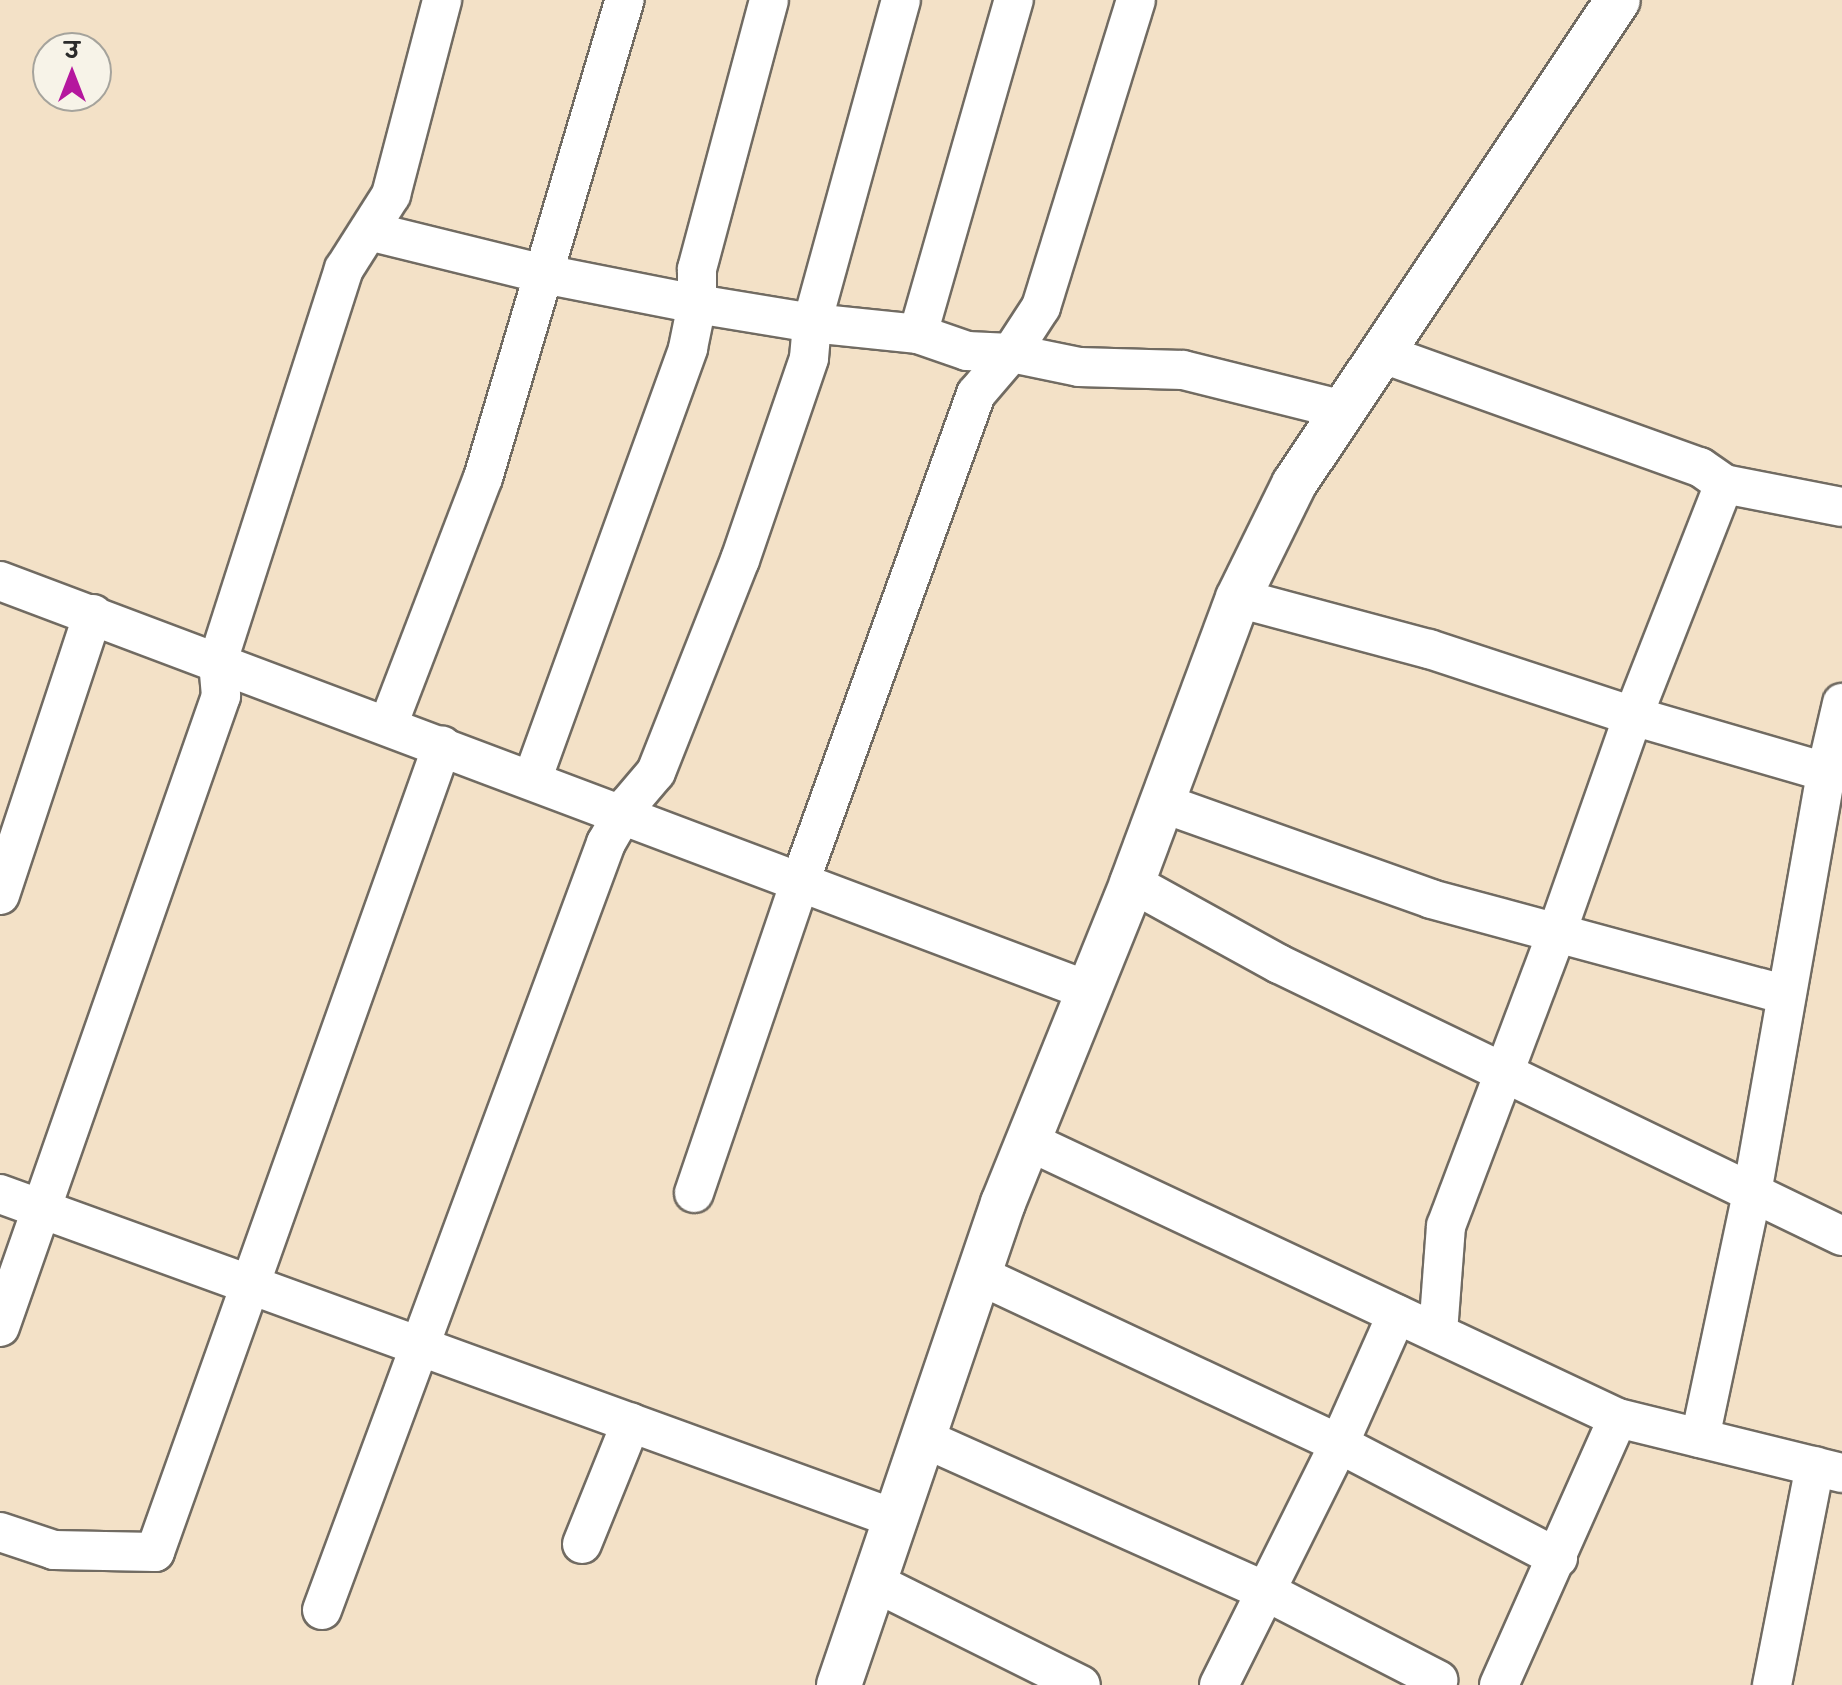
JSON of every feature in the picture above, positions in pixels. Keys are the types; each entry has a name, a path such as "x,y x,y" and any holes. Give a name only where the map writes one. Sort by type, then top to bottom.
{"main road":[{"path":"839,1685 1028,1141 1132,883 1238,598 1294,484 1618,0"}],"street":[{"path":"0,1327 221,696 218,661 344,269 391,195 442,0"},
{"path":"388,725 483,478 625,0"},
{"path":"532,780 688,348 697,304 697,269 769,0"},
{"path":"322,1610 606,843 623,814 656,772 740,560 809,358 812,323 901,0"},
{"path":"918,334 1014,0"},
{"path":"694,1193 800,882 976,394 1011,353 1041,307 1136,0"},
{"path":"369,231 544,274 697,304 812,323 918,334 967,351 1011,353 1079,367 1183,370 1343,410"},
{"path":"1381,353 1700,467 1724,484 1842,507"},
{"path":"1438,1333 1446,1226 1556,935 1633,716 1724,484"},
{"path":"0,581 1089,991"},
{"path":"1238,598 1429,649 1633,716 1826,772"},
{"path":"0,895 93,614"},
{"path":"1700,1438 1752,1193 1826,772 1842,703"},
{"path":"0,1532 54,1550 155,1552 442,746"},
{"path":"1162,803 1350,872 1556,935 1786,995"},
{"path":"1132,883 1279,964 1506,1071 1842,1236"},
{"path":"1028,1141 1618,1418 1828,1469 1772,1685"},
{"path":"0,1194 896,1519"},
{"path":"979,1275 1339,1444 1558,1558"},
{"path":"1219,1685 1339,1444 1397,1314"},
{"path":"1499,1685 1618,1418"},
{"path":"582,1544 631,1423"},
{"path":"923,1438 1265,1591 1438,1680"},
{"path":"874,1582 1081,1685"}]}
